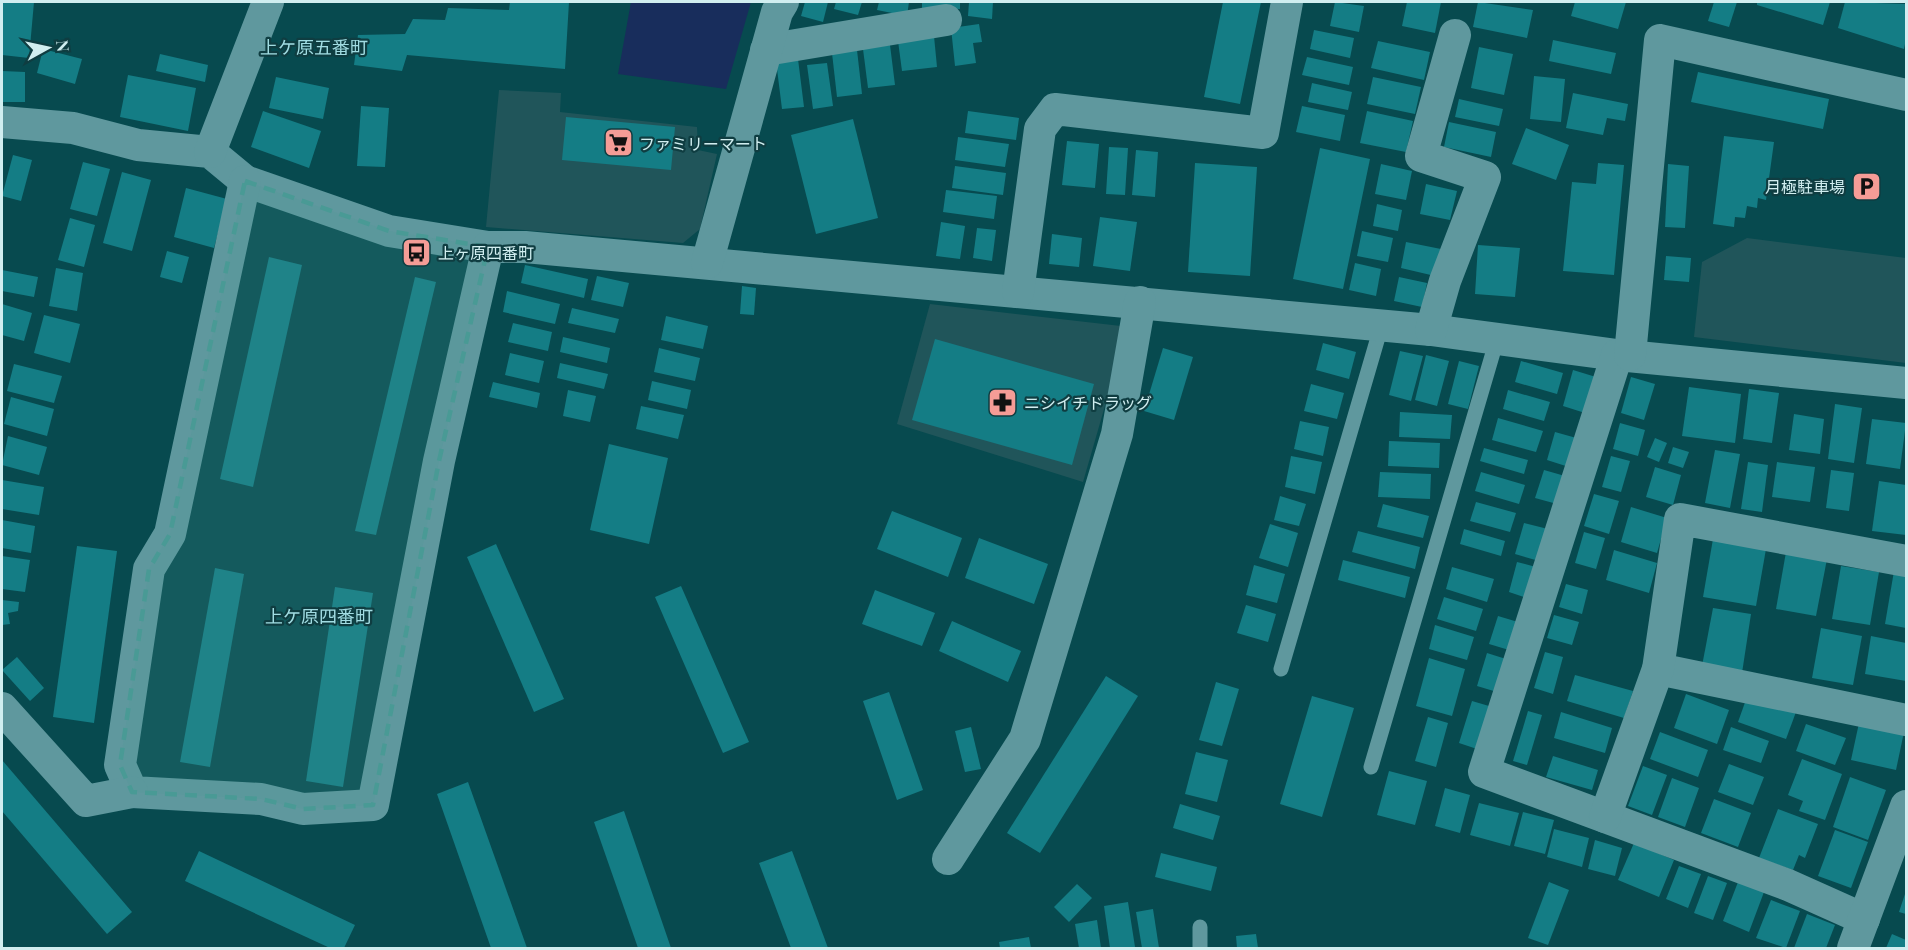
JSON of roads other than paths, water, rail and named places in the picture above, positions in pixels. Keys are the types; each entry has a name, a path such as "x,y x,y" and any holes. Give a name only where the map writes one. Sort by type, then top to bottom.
{"street":[{"path":"210,152 268,2"},
{"path":"707,263 766,50 783,2"},
{"path":"1018,292 1040,129 1055,109 1263,133 1287,2"},
{"path":"766,50 946,20"},
{"path":"1431,330 1445,281 1485,177 1421,156 1455,35"},
{"path":"1864,919 1788,885 1484,772 1624,355 1660,40 1906,95"},
{"path":"2,122 73,128 138,145 210,152 245,181 389,231 488,247 525,247 1140,302 1381,327 1431,330 1624,355 1906,383"},
{"path":"132,792 120,765 149,569 170,534 245,181"},
{"path":"2,708 86,801 132,792 261,799 303,809 373,805 439,460 488,247"},
{"path":"948,859 1025,739 1117,434 1140,302"},
{"path":"1605,817 1658,669 1680,519 1906,561"},
{"path":"1658,669 1906,720"},
{"path":"1852,948 1906,806"}],"lane":[{"path":"1281,669 1381,327"},
{"path":"1371,767 1497,339"},
{"path":"1200,927 1200,948"}],"water":[{"path":"631,2 751,2 726,89 618,74"}],"place":[{"name":"ファミリーマート","path":"618,143"},
{"name":"月極駐車場","path":"1866,186"},
{"name":"上ヶ原四番町","path":"417,252"},
{"name":"ニシイチドラッグ","path":"1003,402"}],"district":[{"name":"上ケ原五番町","path":"314,47"},
{"name":"上ケ原四番町","path":"319,616"}]}
